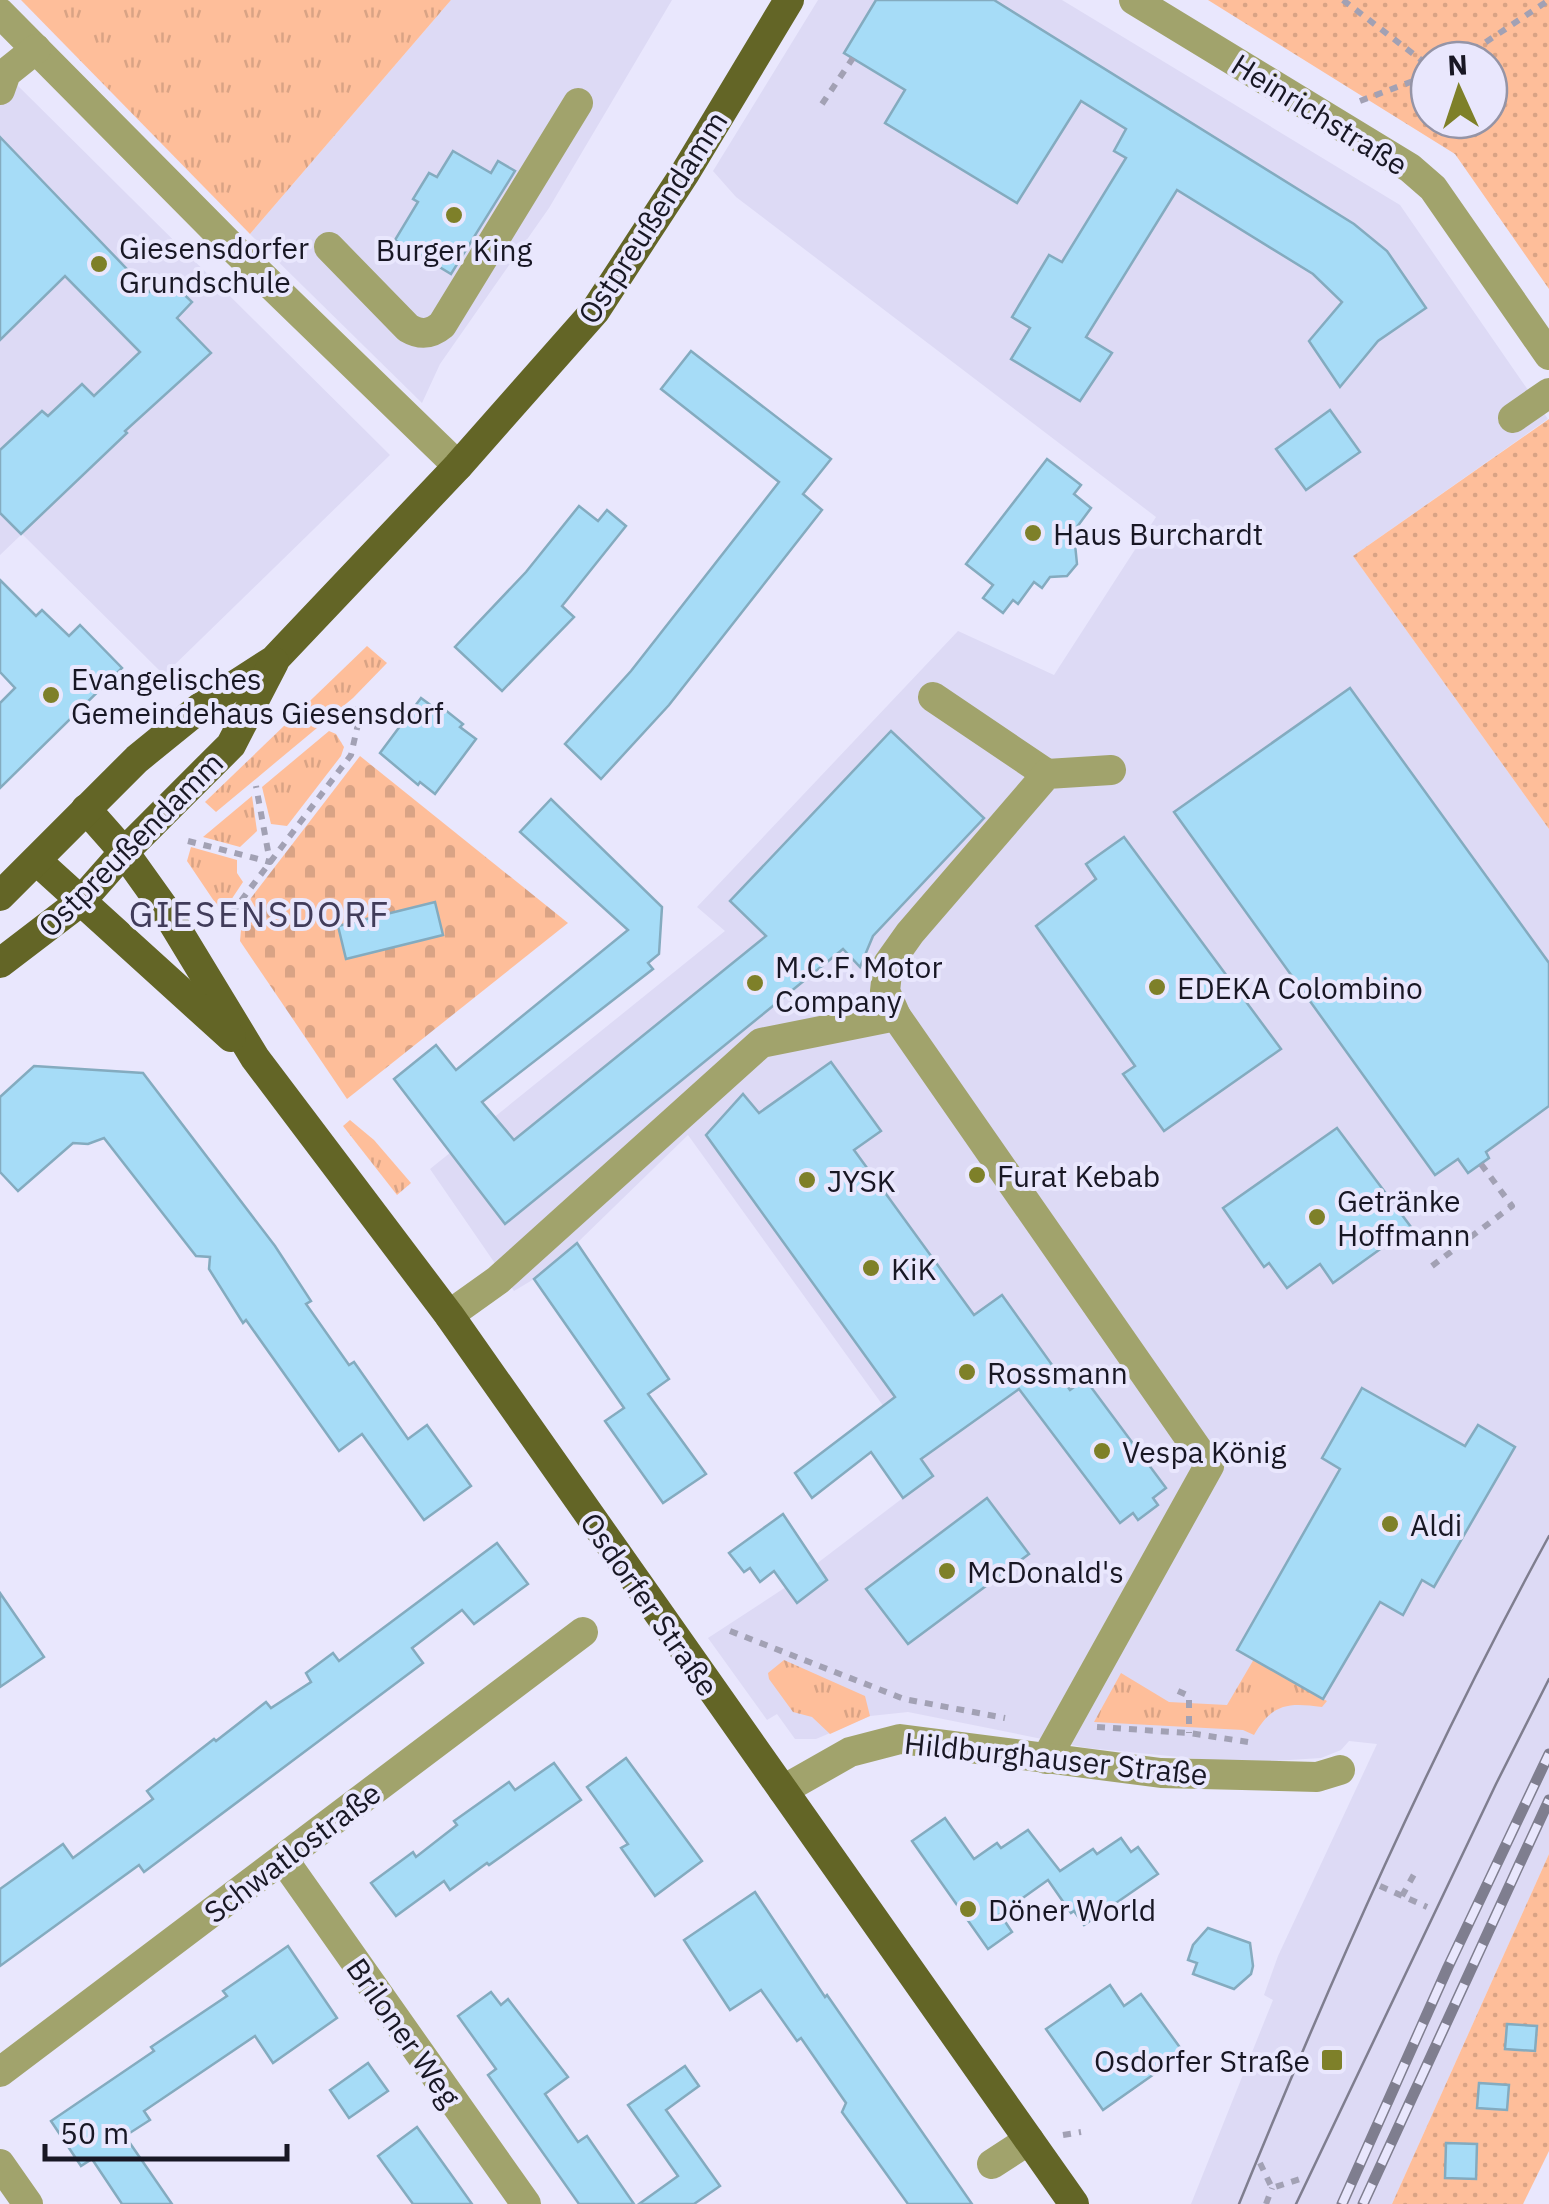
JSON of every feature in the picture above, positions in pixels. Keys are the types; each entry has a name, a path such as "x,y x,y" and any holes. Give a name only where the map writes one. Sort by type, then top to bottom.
{"main road":[{"name":"Ostpreußendamm","path":"0,896 138,759 201,706 274,660 458,466 595,311 685,173 789,0"},
{"name":"Ostpreußendamm","path":"0,963 80,902 231,744 274,660"},
{"name":"Osdorfer Straße","path":"86,809 124,852 164,908 255,1058 449,1315 1074,2204"},
{"name":"Osdorfer Straße","path":"37,861 255,1058"}],"street":[{"name":"Heinrichstraße","path":"1134,0 1410,168 1432,188 1549,355"},
{"path":"0,14 220,236 458,466"},
{"path":"0,90 6,73 36,50"},
{"path":"329,246 408,328 420,334 435,330 578,103"},
{"path":"1513,418 1549,393"},
{"path":"934,697 1047,774 1111,770"},
{"path":"1046,1759 1209,1466 896,1016 885,991 888,964 910,934 1047,774"},
{"path":"449,1315 498,1280 761,1043 896,1016"},
{"name":"Schwatlostraße","path":"0,2072 583,1632"},
{"name":"Hildburghauser Straße","path":"783,1790 850,1752 886,1740 914,1739 1161,1773 1317,1777 1340,1770"},
{"name":"Briloner Weg","path":"282,1860 526,2204"},
{"path":"992,2164 1029,2140"},
{"path":"0,2164 28,2204"}],"path":[{"path":"1344,0 1409,50"},
{"path":"1488,40 1549,0"},
{"path":"822,104 853,58"},
{"path":"1354,104 1409,83"},
{"path":"222,926 351,754 357,734 356,700"},
{"path":"256,786 270,862"},
{"path":"188,841 270,862"},
{"path":"1432,1266 1512,1206 1481,1164"},
{"path":"730,1631 782,1651"},
{"path":"1178,1690 1189,1696 1189,1733"},
{"path":"1402,1896 1416,1869"},
{"path":"1380,1886 1427,1907"},
{"path":"1260,2163 1272,2188 1266,2204"},
{"path":"1272,2188 1300,2179"}],"shaded area":[{"path":"451,0 672,0 549,208 440,364 422,403 250,234"},
{"path":"818,0 1062,0 1400,205 1548,419 1353,556 1549,829 1549,1854 1392,2204 1191,2204 1273,2000 1264,1995 1278,1956 1377,1744 1349,1741 1341,1750 1321,1758 1242,1763 1087,1748 908,1712 870,1716 816,1739 795,1739 777,1714 767,1720 708,1638 786,1587 933,1475 688,1135 577,1243 514,1291 430,1169 725,931 697,907 958,631 1054,675 1156,517 736,197 713,171"},
{"name":"Giesensdorfer Grundschule","path":"0,68 390,455 164,675 22,534 0,555"}],"green space":[{"path":"21,0 451,0 250,234"},
{"path":"1208,0 1549,0 1549,289 1455,154 1433,140 1509,140 1509,40 1409,40 1409,125"},
{"path":"1549,419 1549,829 1353,556"},
{"path":"367,646 387,663 353,698 216,812 205,802"},
{"path":"329,731 336,734 344,747 341,756 287,826 271,824 262,787"},
{"path":"360,756 568,923 347,1099 240,941 242,919 251,898"},
{"path":"252,796 257,831 240,847 203,837"},
{"path":"191,847 237,860 237,873 243,882 225,909 218,907 187,861"},
{"path":"350,1120 374,1140 411,1183 397,1195 343,1126"},
{"path":"1254,1659 1327,1701 1322,1707 1290,1705 1274,1711 1254,1735 1243,1730 1094,1722 1121,1673 1169,1702 1227,1705"},
{"path":"784,1660 865,1696 870,1716 830,1734 812,1717 793,1712 769,1679 768,1673"},
{"path":"1549,1854 1549,2151 1523,2204 1392,2204"}],"building":[{"path":"876,0 994,0 1354,224 1387,251 1426,308 1378,341 1340,387 1309,341 1342,302 1313,274 1177,190 1086,337 1112,353 1080,401 1011,359 1030,328 1012,317 1049,255 1062,262 1126,158 1114,151 1126,129 1081,101 1017,203 885,123 905,90 844,53"},
{"path":"0,137 149,292 165,276 192,302 177,318 211,353 21,534 0,513 0,450 42,411 48,416 82,384 94,396 140,352 65,276 0,340"},
{"name":"Burger King","path":"453,151 491,173 498,161 515,171 451,274 395,240 418,202 413,199 429,173 437,177"},
{"path":"691,351 831,459 803,494 822,510 669,705 601,779 565,744 631,671 779,482 661,389"},
{"path":"1330,410 1360,452 1306,490 1276,449"},
{"name":"Haus Burchardt","path":"1047,459 1081,485 1074,494 1091,508 1074,531 1082,536 1075,544 1077,564 1067,576 1050,577 1042,588 1034,582 1018,604 1013,600 1003,613 983,598 993,585 966,564"},
{"path":"579,506 598,521 607,510 626,526 562,606 574,617 502,691 455,647 526,572"},
{"name":"Evangelisches Gemeindehaus Giesensdorf","path":"0,580 36,616 42,610 69,636 80,625 122,668 0,788 0,703 15,688 0,672"},
{"path":"1350,688 1549,963 1549,1106 1486,1152 1489,1158 1468,1173 1458,1159 1435,1175 1174,812"},
{"path":"421,698 436,709 439,705 476,739 435,794 380,753"},
{"name":"M.C.F. Motor Company","path":"891,731 984,818 873,936 860,967 843,949 505,1224 394,1079 436,1045 456,1070 628,930 520,832 551,799 662,907 659,954 648,963 653,969 482,1102 514,1140 766,936 730,901"},
{"name":"EDEKA Colombino","path":"1124,837 1281,1049 1164,1131 1123,1074 1135,1066 1036,926 1096,879 1086,864"},
{"path":"435,902 443,935 346,959 338,926"},
{"path":"831,1062 881,1131 854,1150 974,1315 1002,1295 1070,1390 1085,1379 1166,1488 1153,1498 1158,1505 1138,1520 1133,1513 1120,1523 1019,1389 921,1459 933,1476 903,1498 871,1452 812,1498 795,1473 895,1397 706,1135 743,1094 759,1113"},
{"path":"34,1066 143,1073 275,1246 311,1301 306,1304 349,1365 354,1362 408,1439 427,1425 471,1486 424,1520 362,1434 339,1451 246,1320 243,1323 209,1269 210,1257 196,1256 104,1138 88,1144 73,1143 18,1191 0,1172 0,1097"},
{"name":"Getränke Hoffmann","path":"1337,1128 1411,1227 1333,1283 1320,1264 1287,1288 1269,1263 1264,1267 1223,1208"},
{"path":"577,1243 669,1379 648,1394 706,1474 663,1503 605,1421 624,1408 534,1279"},
{"name":"Aldi","path":"1362,1388 1465,1446 1478,1425 1515,1447 1434,1587 1422,1580 1403,1615 1380,1602 1323,1699 1237,1650 1340,1469 1322,1458"},
{"name":"McDonald's","path":"987,1498 1029,1554 908,1644 866,1589"},
{"path":"783,1514 827,1580 797,1603 774,1571 760,1582 750,1568 744,1572 729,1553"},
{"path":"497,1543 528,1584 474,1624 462,1610 412,1648 423,1663 144,1872 139,1865 0,1966 0,1889 63,1844 73,1858 153,1799 147,1791 214,1739 266,1702 271,1708 311,1682 306,1673 333,1653 339,1661"},
{"path":"0,1593 44,1657 0,1687"},
{"path":"626,1758 702,1861 655,1896 621,1848 628,1844 587,1787"},
{"path":"554,1763 581,1800 450,1890 444,1881 396,1916 371,1883 413,1852 416,1857 457,1825 454,1821 509,1782 515,1790"},
{"path":"945,1818 974,1859 997,1843 1001,1848 1028,1830 1060,1871 1093,1849 1097,1854 1121,1838 1131,1852 1138,1847 1158,1874 1084,1925 1048,1880 1000,1914 1012,1932 988,1949 912,1841"},
{"path":"755,1892 972,2204 908,2204 842,2112 846,2103 801,2038 797,2041 761,1990 730,2010 684,1940"},
{"path":"1208,1928 1250,1943 1251,1974 1234,1989 1193,1974 1197,1963 1188,1960 1193,1945"},
{"path":"288,1946 337,2018 273,2063 255,2036 144,2111 150,2120 125,2136 172,2204 122,2204 92,2159 81,2166 51,2121 154,2051 151,2047 227,1996 223,1991"},
{"path":"1110,1985 1124,2006 1141,1994 1184,2053 1103,2110 1046,2029"},
{"path":"491,1992 501,2005 508,1999 568,2077 545,2094 578,2142 587,2136 634,2204 579,2204 488,2075 496,2069 458,2016"},
{"path":"1507,2024 1537,2026 1535,2051 1505,2049"},
{"path":"368,2063 388,2091 349,2118 330,2090"},
{"path":"685,2066 699,2086 666,2110 720,2186 694,2204 639,2204 678,2176 628,2105"},
{"path":"1479,2083 1509,2085 1507,2110 1477,2108"},
{"path":"417,2127 472,2204 413,2204 378,2156"},
{"path":"1446,2143 1477,2144 1476,2179 1445,2178"}],"tram line":[{"path":"1239,2204 1385,1865 1464,1699 1549,1536"},
{"path":"1296,2204 1549,1679"}],"railway":[{"path":"1342,2204 1549,1754"},
{"path":"1363,2204 1549,1800"}],"place":[{"name":"Burger King","path":"454,215"},
{"name":"Giesensdorfer Grundschule","path":"99,264"},
{"name":"Haus Burchardt","path":"1033,533"},
{"name":"Evangelisches Gemeindehaus Giesensdorf","path":"51,695"},
{"name":"M.C.F. Motor Company","path":"755,983"},
{"name":"EDEKA Colombino","path":"1157,987"},
{"name":"Furat Kebab","path":"977,1175"},
{"name":"JYSK","path":"807,1180"},
{"name":"Getränke Hoffmann","path":"1317,1217"},
{"name":"KiK","path":"871,1268"},
{"name":"Rossmann","path":"967,1372"},
{"name":"Vespa König","path":"1102,1451"},
{"name":"Aldi","path":"1390,1524"},
{"name":"McDonald's","path":"947,1571"},
{"name":"Döner World","path":"968,1909"},
{"name":"Osdorfer Straße","path":"1332,2060"}],"district":[{"name":"GIESENSDORF","path":"260,914"}]}
